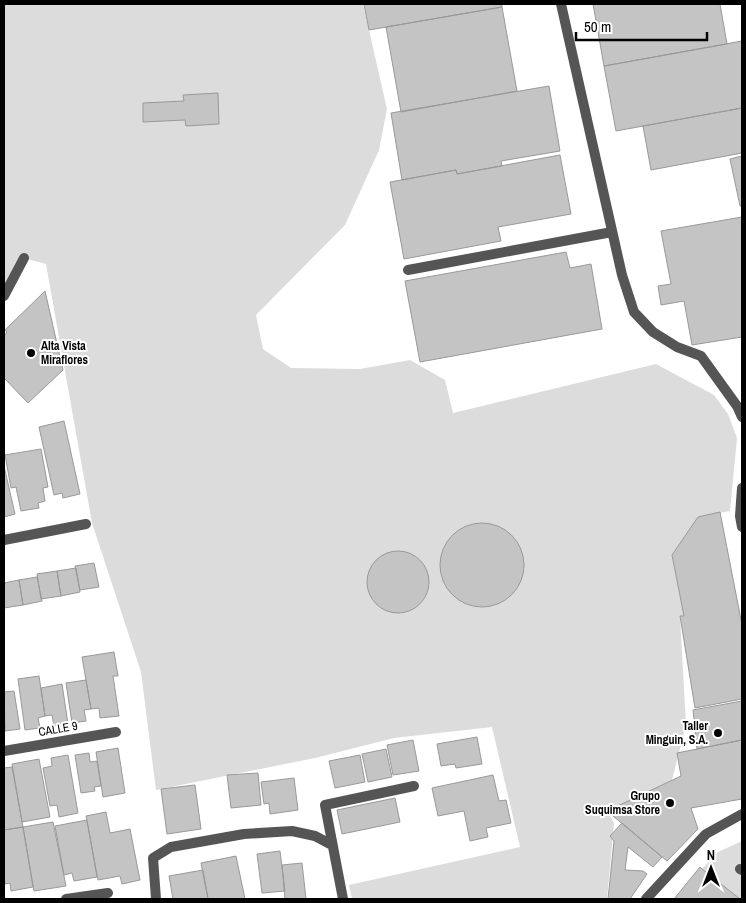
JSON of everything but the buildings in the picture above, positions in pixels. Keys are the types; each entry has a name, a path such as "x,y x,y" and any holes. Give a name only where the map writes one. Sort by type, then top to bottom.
{"street":[{"path":"560,4 622,274 634,312 654,332 677,347 701,356 737,406 742,417"},
{"path":"408,270 612,232"},
{"path":"4,296 24,258"},
{"path":"742,488 740,516 742,527"},
{"path":"4,540 86,524"},
{"name":"CALLE 9","path":"4,751 116,732"},
{"path":"343,899 325,805 414,786"},
{"path":"646,899 706,834 742,814"},
{"path":"156,899 153,858 171,848 244,834 292,831 315,836 332,845"},
{"path":"66,899 108,893"}],"shaded area":[{"path":"4,4 363,4 387,109 379,150 345,225 256,315 263,349 291,368 360,369 410,360 445,380 453,413 656,364 714,395 728,414 737,438 730,511 698,517 672,555 684,616 680,617 686,725 672,780 607,811 614,823 607,899 352,899 349,885 520,847 492,727 394,738 315,758 156,790 141,672 92,523 46,264 24,258 4,296"},
{"path":"742,841 742,899 740,899 702,869 718,852"}],"place":[{"name":"Alta Vista Miraflores","path":"31,353"},
{"name":"Taller Minguin, S.A.","path":"718,733"},
{"name":"Grupo Suquimsa Store","path":"670,803"}]}
